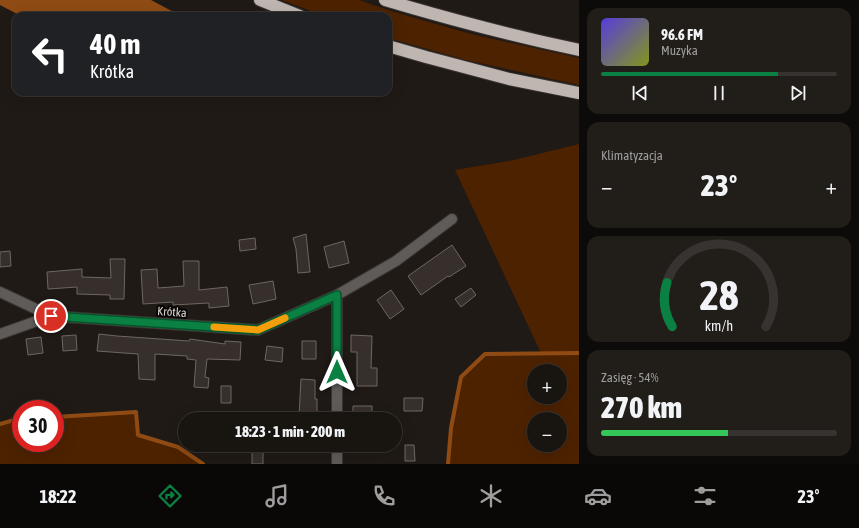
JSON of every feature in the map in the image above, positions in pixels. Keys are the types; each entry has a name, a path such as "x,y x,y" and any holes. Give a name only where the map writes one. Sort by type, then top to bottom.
{"highway":[{"path":"260,0 290,12"},
{"path":"385,0 447,19 579,50"},
{"path":"392,47 509,80 579,93"}],"street":[{"name":"Krótka","path":"0,334 51,316 258,330 337,295 396,261 452,219"},
{"path":"0,292 51,316"},
{"path":"337,295 337,412"},
{"path":"337,452 337,464"}],"shaded area":[{"path":"0,0 151,0 174,12 13,12 0,5"},
{"path":"282,0 359,0 391,11 471,34 579,58 579,85 466,60 392,39 392,12 314,12"},
{"path":"579,144 579,464 448,464 451,428 461,377 485,354 541,353 455,170 514,160"},
{"path":"136,412 138,435 178,447 178,452 185,452 203,464 0,464 0,424 12,421 12,452 64,452 64,416"}],"building":[{"path":"306,234 310,272 298,273 296,249 293,238"},
{"path":"255,238 256,249 240,251 239,240"},
{"path":"344,241 349,263 329,268 324,247"},
{"path":"452,245 466,266 449,277 448,276 421,295 408,276"},
{"path":"10,251 11,266 0,267 0,252"},
{"path":"110,259 125,259 124,299 110,299 110,295 77,294 77,287 48,289 47,272 82,269 82,277 111,278"},
{"path":"183,261 199,261 199,290 227,287 229,306 209,308 209,303 173,305 173,302 143,304 141,270 157,269 158,288 184,286"},
{"path":"273,281 276,299 253,304 249,285"},
{"path":"471,288 476,295 461,307 455,299"},
{"path":"391,290 404,309 390,319 377,300"},
{"path":"99,334 189,341 190,339 225,344 225,341 241,342 240,360 207,359 205,377 209,378 208,388 194,387 196,360 187,359 187,356 155,354 155,380 139,379 138,354 97,351"},
{"path":"76,335 77,350 63,351 62,336"},
{"path":"351,335 372,336 371,368 377,368 377,386 357,386 357,352 351,352"},
{"path":"41,337 43,353 28,355 26,339"},
{"path":"302,341 316,341 316,359 302,359"},
{"path":"267,346 283,348 282,362 265,360"},
{"path":"301,379 315,380 317,412 299,412"},
{"path":"221,386 231,386 231,403 221,403"},
{"path":"404,398 423,398 422,411 404,411"},
{"path":"353,406 372,406 372,412 353,412"},
{"path":"405,445 414,445 415,461 405,461"},
{"path":"252,452 263,452 263,464 252,464"}],"waterway":[{"path":"448,464 451,428 461,377 485,354 579,353"},
{"path":"64,416 136,412 138,435 178,447 203,464"},
{"path":"0,424 12,421"}],"slow traffic":[{"path":"214,327 258,330 285,318"}],"route":[{"path":"51,316 258,330 337,295 337,372"}]}
